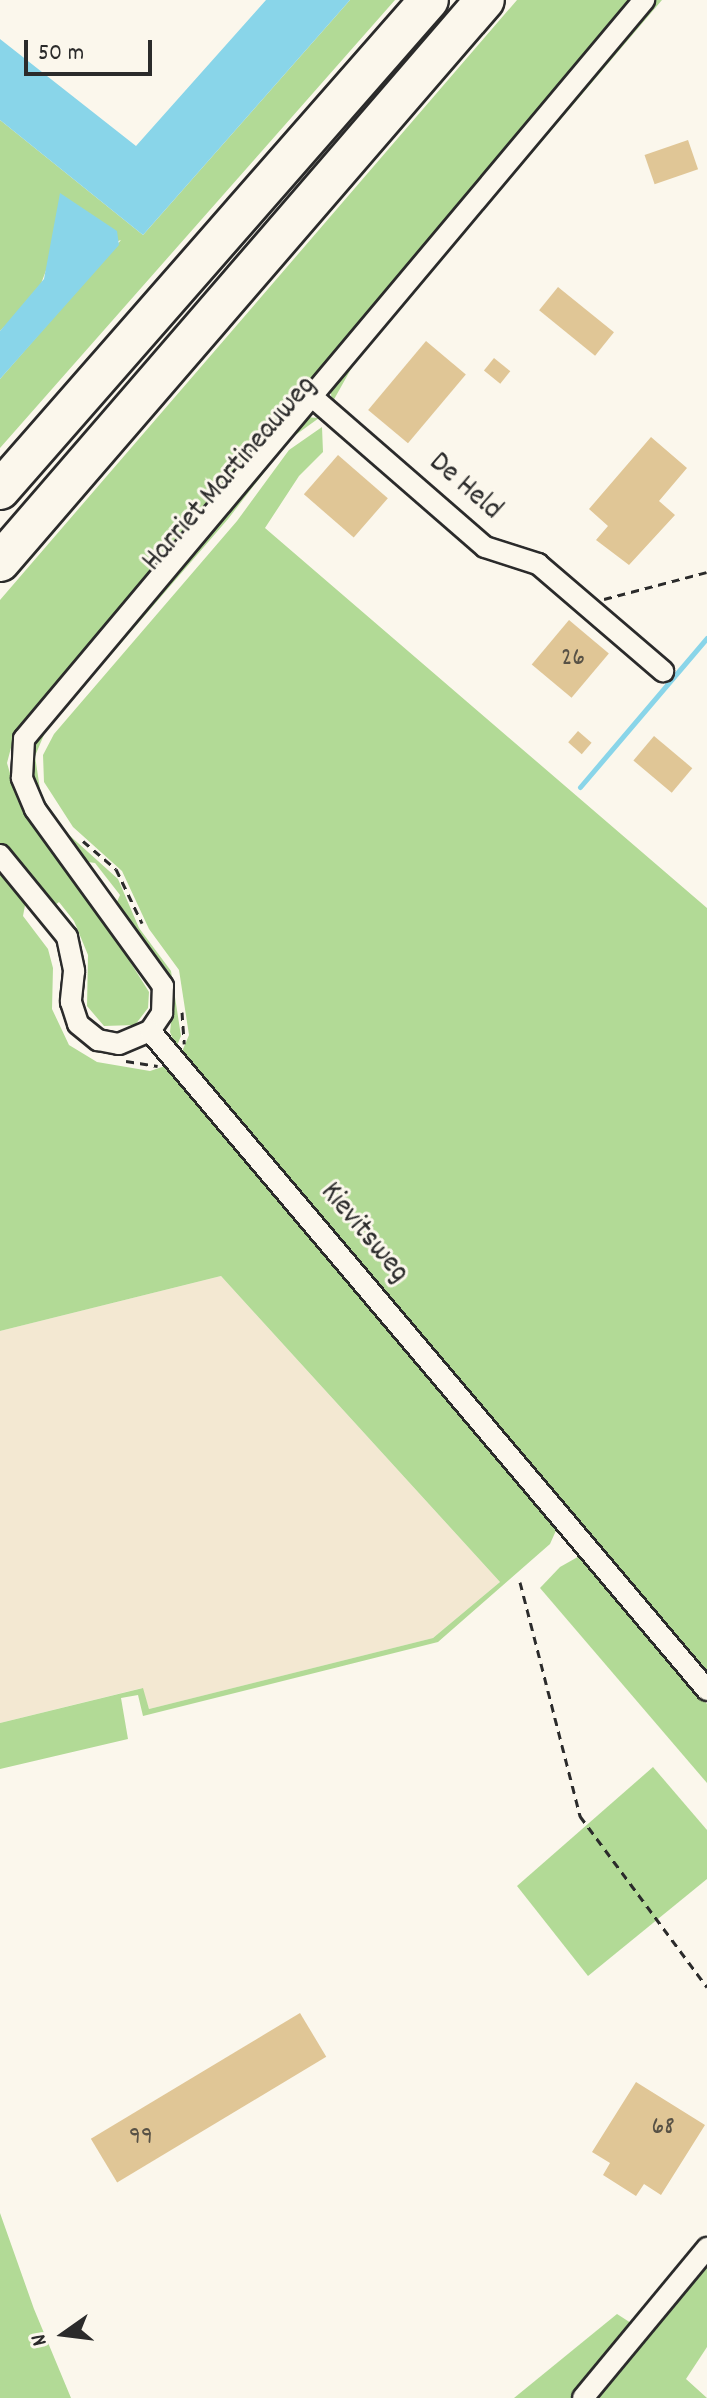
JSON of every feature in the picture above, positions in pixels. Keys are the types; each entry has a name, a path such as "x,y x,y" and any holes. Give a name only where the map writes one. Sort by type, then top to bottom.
{"highway":[{"path":"0,490 429,0"},
{"path":"0,562 485,0"}],"street":[{"name":"Harriet Martineauweg","path":"150,1031 162,1013 163,986 35,809 22,778 24,739 309,394 644,0"},
{"name":"De Held","path":"309,394 485,547 538,564 663,671"},
{"path":"0,855 67,937 74,971 71,1002 78,1024 98,1040 119,1044 150,1031"},
{"name":"Kievitsweg","path":"150,1031 707,1690"},
{"path":"583,2398 707,2248"}],"path":[{"path":"585,606 627,589 707,572"},
{"path":"80,838 116,869 148,933"},
{"path":"174,1057 186,1040 181,1001"},
{"path":"520,1582 580,1816 707,1987"}],"shaded area":[{"path":"221,1276 500,1582 433,1638 149,1709 142,1688 0,1723 0,1331"}],"green space":[{"path":"350,0 395,0 0,448 0,379 121,240 48,265 38,292 0,331 0,120 143,235"},
{"path":"517,0 634,0 13,740 7,763 18,801 133,956 129,960 149,992 148,1008 135,1025 104,1026 87,1006 88,955 74,921 59,902 54,906 0,844 0,600"},
{"path":"656,0 662,0 356,360 332,403 330,384 341,369"},
{"path":"305,417 319,418 290,439 228,519 46,730 35,756 41,796 68,834 118,879 139,928 171,971 181,1036 176,1048 170,1032 174,996 167,970 116,904 120,895 95,863 82,861 41,806 30,782 32,746 45,724"},
{"path":"322,427 323,452 299,476 265,528 707,908 707,1679 181,1054 189,1035 179,970 149,929 122,871 73,827 44,782 43,755 54,734 237,521 289,450"},
{"path":"0,868 26,900 23,916 48,949 53,968 52,1009 69,1045 97,1062 150,1071 168,1065 558,1526 550,1544 438,1642 143,1716 138,1695 121,1698 128,1739 0,1769 0,1723 143,1688 149,1709 433,1638 500,1582 221,1276 0,1331"},
{"path":"583,1554 707,1704 707,1783 540,1588 560,1567"},
{"path":"653,1767 707,1830 707,1879 588,1976 517,1886"},
{"path":"0,2213 34,2309 71,2398 0,2398"},
{"path":"707,2262 707,2347 686,2379 707,2398 598,2398"},
{"path":"617,2314 631,2323 571,2398 514,2398"}],"water":[{"path":"266,0 350,0 143,235 0,120 0,39 136,146"},
{"path":"60,193 117,231 119,245 0,379 0,331 44,279"}],"building":[{"path":"688,140 698,169 655,184 645,155"},
{"path":"558,287 614,332 595,356 539,310"},
{"path":"426,341 466,374 408,443 368,410"},
{"path":"494,358 510,371 500,384 484,370"},
{"path":"651,437 687,468 659,501 675,515 629,565 596,540 608,526 589,509"},
{"path":"338,455 388,498 354,538 304,494"},
{"path":"569,620 609,653 572,698 532,664"},
{"path":"578,731 592,743 582,754 568,742"},
{"path":"654,736 692,768 672,793 633,761"},
{"path":"300,2013 326,2057 117,2182 91,2139"},
{"path":"636,2082 705,2125 661,2195 644,2184 636,2196 603,2175 610,2163 592,2152"}],"waterway":[{"path":"580,787 707,638"}]}
